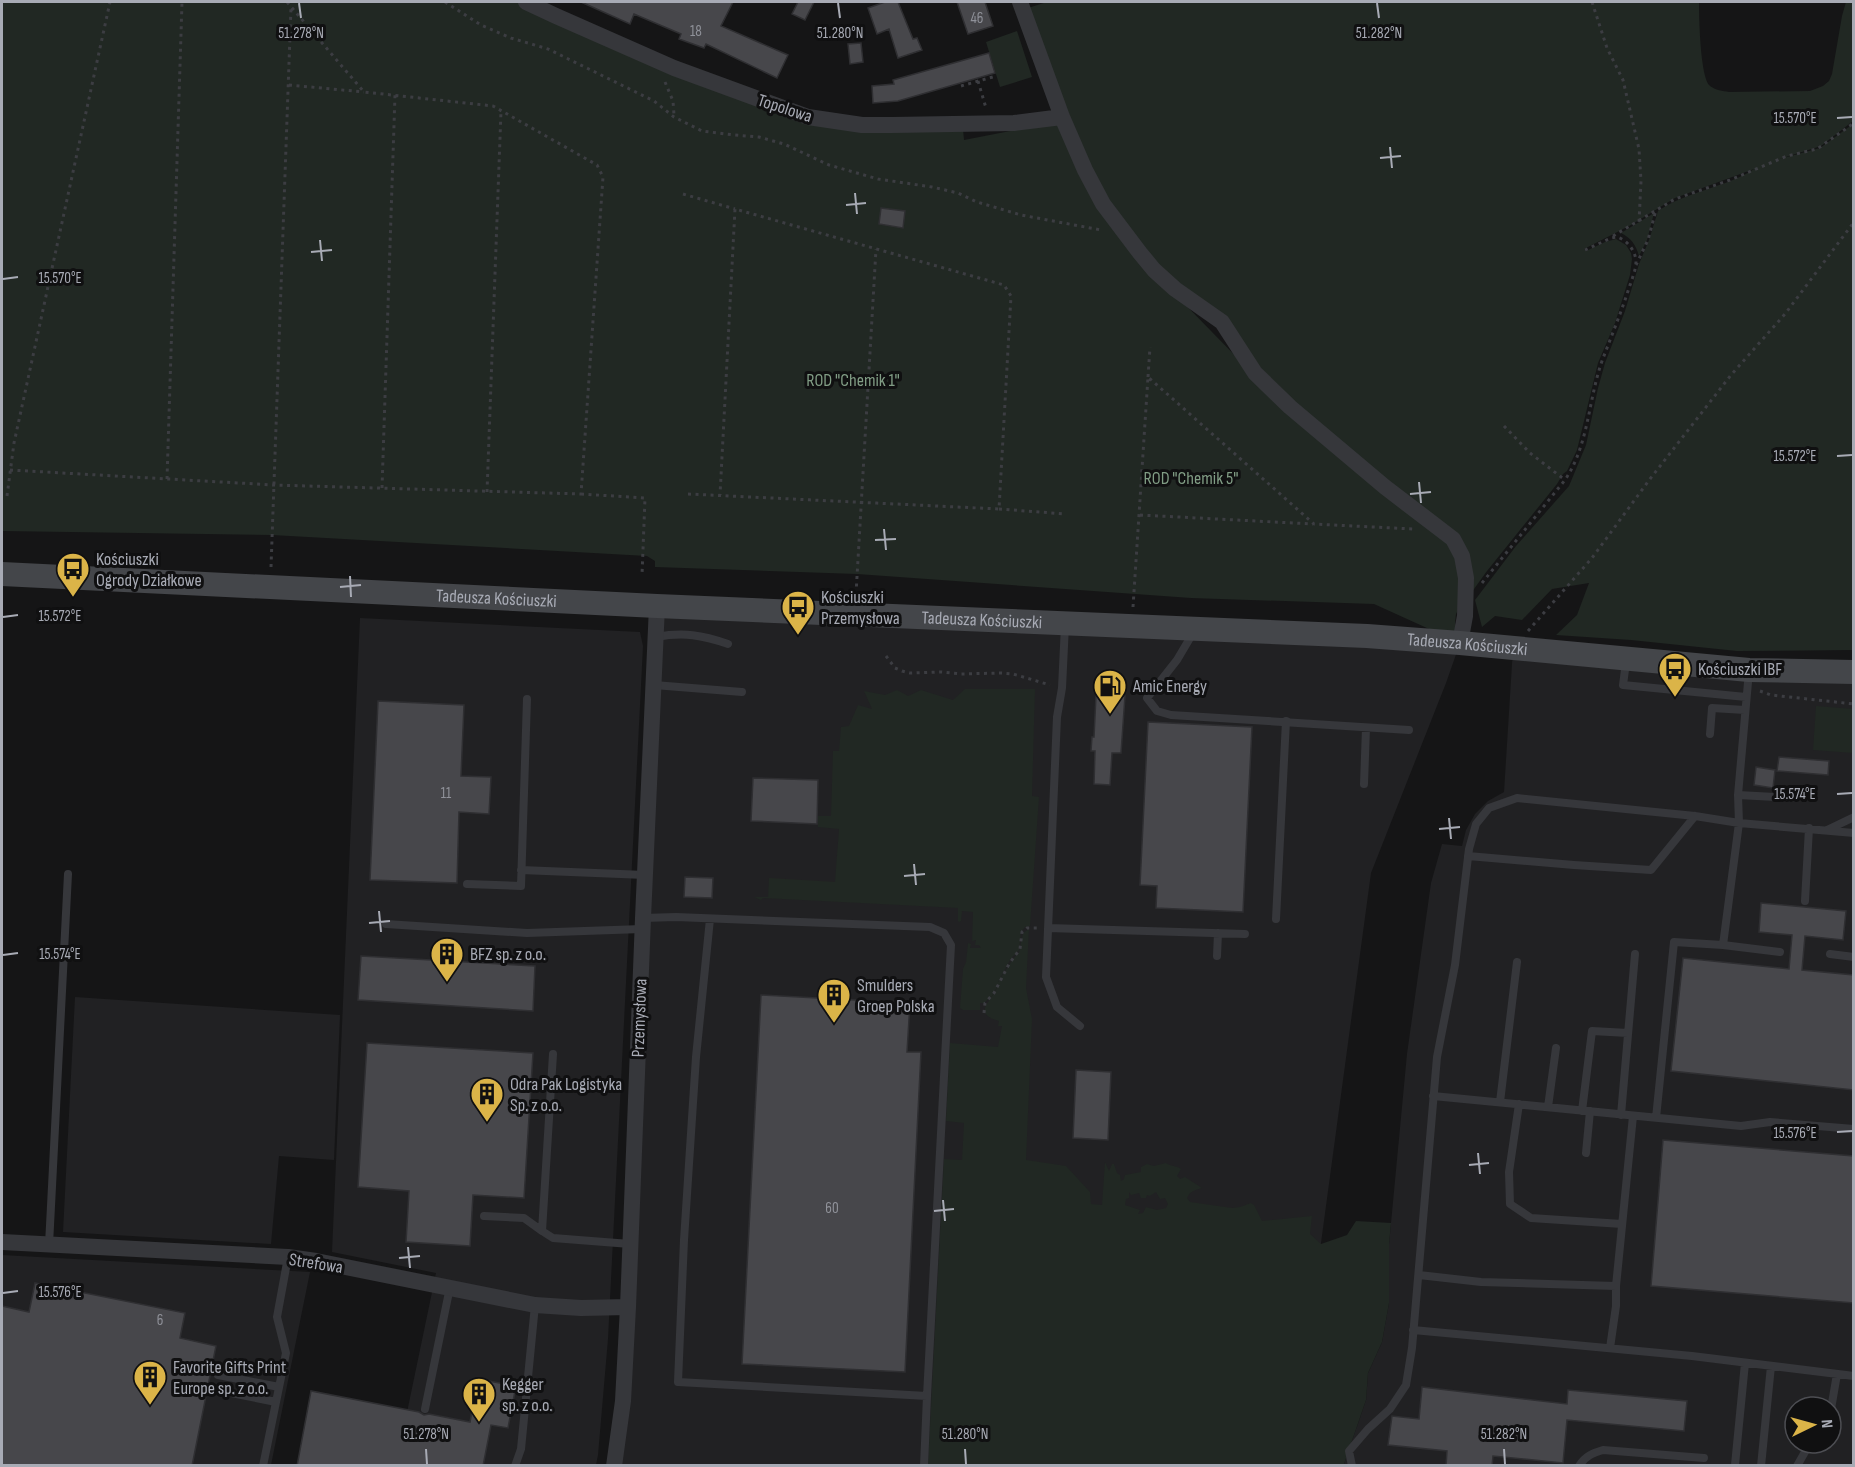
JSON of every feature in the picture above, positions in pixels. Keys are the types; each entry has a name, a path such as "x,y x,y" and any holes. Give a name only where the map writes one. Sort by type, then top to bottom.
{"main road":[{"name":"Tadeusza Kościuszki","path":"2,574 657,606 1367,636 1749,670 1854,672"}],"street":[{"name":"Topolowa","path":"526,2 674,68 808,117 872,125 1014,123 1062,117"},
{"path":"1020,2 1062,117 1085,170 1103,204 1125,235 1170,285 1222,322 1255,373 1290,407 1368,473 1453,539 1462,556 1466,578 1465,616 1460,643"},
{"name":"Przemysłowa","path":"614,1466 623,1401 628,1307 657,606"},
{"name":"Strefowa","path":"2,1242 288,1257 535,1305 581,1308 628,1307"}],"lane":[{"path":"1065,624 1062,688 1057,717 1046,977 1057,1007 1080,1026"},
{"path":"1195,629 1177,660 1147,698 1158,711 1171,715 1409,730"},
{"path":"656,637 678,633 707,637 728,644"},
{"path":"1626,658 1623,685 1746,697"},
{"path":"1723,945 1739,823 1738,795 1749,670"},
{"path":"654,685 742,692"},
{"path":"466,884 521,886 527,699"},
{"path":"1710,734 1712,708 1745,711"},
{"path":"1276,919 1286,721"},
{"path":"1364,784 1366,728"},
{"path":"1738,795 1792,798"},
{"path":"1352,1466 1349,1451 1368,1428 1390,1409 1406,1385 1419,1275 1437,1057 1455,965 1468,856 1476,824 1489,808 1517,798 1695,816 1739,823 1854,833"},
{"path":"1468,856 1651,870 1695,816"},
{"path":"1826,830 1854,817"},
{"path":"1805,902 1809,828"},
{"path":"521,870 645,875"},
{"path":"49,1245 68,874"},
{"path":"710,919 696,1057 684,1240 678,1382 927,1396"},
{"path":"386,924 527,933 710,919 930,927 944,933 951,945 924,1466"},
{"path":"1048,928 1245,934"},
{"path":"1217,956 1218,933"},
{"path":"1656,1118 1674,942 1780,952"},
{"path":"1621,1115 1635,954"},
{"path":"1830,954 1854,957"},
{"path":"1500,1102 1517,962"},
{"path":"1586,1153 1586,1111 1592,1031 1628,1033"},
{"path":"1548,1107 1556,1048"},
{"path":"542,1231 553,1054"},
{"path":"1433,1096 1742,1126 1770,1122 1854,1129"},
{"path":"1518,1104 1509,1172 1510,1204 1531,1218 1622,1224"},
{"path":"1610,1348 1616,1306 1633,1116"},
{"path":"484,1216 524,1218 553,1238 630,1244"},
{"path":"263,1466 286,1353 277,1317 288,1257"},
{"path":"1419,1275 1481,1282 1616,1286"},
{"path":"425,1409 450,1287"},
{"path":"515,1466 521,1449 535,1305"},
{"path":"1413,1330 1610,1348 1854,1376"},
{"path":"1735,1465 1745,1363"},
{"path":"1761,1466 1771,1366"},
{"path":"1833,1395 1837,1374"},
{"path":"218,1375 279,1387"},
{"path":"216,1390 276,1402"},
{"path":"1579,1466 1593,1453 1603,1450 1704,1458"}],"path":[{"path":"7,496 14,443 110,2"},
{"path":"167,479 182,2"},
{"path":"287,2 364,92"},
{"path":"445,2 481,26 548,49 579,63 654,101 674,117 702,131 759,136 784,144 829,165 878,179 932,187 958,193 977,202 1021,215 1125,235"},
{"path":"1592,2 1607,48 1623,80 1639,149 1641,181 1639,222"},
{"path":"270,586 292,6"},
{"path":"961,86 996,76"},
{"path":"978,81 985,105"},
{"path":"289,85 493,106 597,165 603,177 581,494"},
{"path":"382,488 395,95"},
{"path":"487,492 501,111"},
{"path":"1585,250 1639,222 1675,199 1730,180 1774,161 1817,149 1854,123"},
{"path":"683,194 1004,285 1011,296 999,509"},
{"path":"720,495 735,209"},
{"path":"1480,585 1566,480 1572,469 1581,448 1602,362 1648,240 1656,210"},
{"path":"1513,648 1592,558 1731,375 1780,321 1854,222"},
{"path":"1606,240 1617,237 1627,243 1635,256 1634,273"},
{"path":"855,614 876,249"},
{"path":"1132,627 1150,347"},
{"path":"1148,377 1314,524"},
{"path":"1504,426 1530,453 1566,480"},
{"path":"10,470 274,485 645,498 642,575"},
{"path":"688,494 1066,514"},
{"path":"1140,515 1424,530"},
{"path":"886,656 895,668 910,673 1013,674 1062,688"},
{"path":"984,1013 985,1004 1019,951 1022,932 1027,928 1048,928"}],"shaded area":[{"path":"657,606 1460,643 1371,873 1291,1465 614,1466"},
{"path":"360,618 640,632 643,646 608,1339 596,1465 396,1465 436,1273 332,1252"},
{"path":"1513,648 1853,672 1853,1465 1344,1464 1366,1400 1368,1373 1382,1342 1389,1303 1389,1244 1407,1054 1431,883 1442,844 1462,846 1466,830 1475,814 1488,801 1504,792"},
{"path":"75,997 340,1015 334,1160 279,1156 271,1244 63,1232"},
{"path":"2,1255 310,1272 271,1465 2,1465"}],"green space":[{"path":"2,2 526,2 808,117 962,119 964,140 1062,121 1085,170 1172,291 1252,373 1456,551 1462,602 1456,614 1455,623 1460,643 1374,604 1191,598 857,574 655,567 655,561 647,556 272,535 2,531"},
{"path":"1047,2 1699,2 1701,46 1707,81 1712,87 1729,92 1810,91 1823,86 1832,74 1846,2 1853,2 1853,121 1821,146 1776,160 1820,148 1853,124 1853,650 1737,651 1556,635 1577,615 1589,583 1552,589 1522,620 1495,616 1482,627 1475,600 1516,546 1569,486 1586,445 1605,363 1658,211 1669,204 1731,181 1754,169 1675,198 1631,225 1584,249 1586,251 1616,239 1626,245 1632,259 1630,275 1615,323 1598,363 1577,450 1567,471 1469,596 1468,559 1330,437 1172,283 1098,190 1028,8"},
{"path":"1017,31 1032,77 1000,87 986,42"},
{"path":"1654,213 1647,240 1639,256 1633,242 1621,233"},
{"path":"965,689 1035,689 1032,796 1039,797 1030,926 1025,927 1021,932 1019,950 1010,960 998,982 1019,952 1023,933 1029,929 1026,988 1032,1019 1026,1160 1066,1166 1090,1192 1091,1204 1102,1205 1105,1162 1109,1171 1114,1164 1121,1181 1125,1175 1141,1172 1141,1167 1147,1164 1154,1166 1166,1163 1181,1169 1177,1176 1180,1179 1185,1177 1202,1188 1190,1194 1187,1198 1190,1202 1232,1208 1251,1203 1262,1221 1312,1216 1310,1234 1321,1244 1347,1235 1356,1221 1391,1223 1389,1303 1382,1342 1368,1373 1366,1400 1344,1464 1354,1465 928,1465 944,1159 962,1160 964,1123 946,1121 950,1043 998,1047 1002,1026 998,1026 999,1021 986,1014 986,1005 992,996 984,1003 980,1003 980,1010 960,1008 968,943 971,944 970,948 981,948 975,945 976,940 972,941 973,912 962,911 959,922 958,908 763,898 761,900 754,897 768,897 769,878 835,882 839,829 818,827 818,816 831,816 833,751 839,751 841,727 849,726 858,705 872,709 864,691 885,695 897,690 908,696 921,690 953,700","holes":["1129,1192 1131,1195 1139,1193 1141,1198 1146,1198 1147,1195 1150,1196 1156,1192 1160,1199 1165,1198 1168,1204 1166,1208 1157,1210 1146,1207 1143,1213 1138,1214 1140,1210 1125,1205"]},
{"path":"1816,706 1853,709 1853,753 1813,750"}],"building":[{"path":"581,2 733,2 721,26 788,55 777,78 706,44 704,48 679,39 681,34 634,14 630,24"},
{"path":"798,2 814,2 805,20 792,14"},
{"path":"885,2 898,2 913,39 917,38 922,50 898,58 889,29 877,34 868,8"},
{"path":"957,2 985,2 993,26 968,34"},
{"path":"861,43 863,62 850,64 848,44"},
{"path":"989,53 995,73 898,101 873,103 872,86 894,84 893,80"},
{"path":"881,208 905,211 903,228 879,224"},
{"path":"1096,695 1125,696 1121,753 1112,753 1110,785 1094,784 1095,751 1091,751"},
{"path":"378,701 464,705 461,776 491,777 489,814 459,812 457,883 370,880"},
{"path":"1148,722 1252,727 1243,912 1156,908 1157,886 1140,885"},
{"path":"1779,757 1829,761 1828,775 1777,771"},
{"path":"1756,767 1775,770 1773,788 1754,785"},
{"path":"753,778 818,780 817,824 751,821"},
{"path":"685,877 713,878 712,898 684,897"},
{"path":"1761,903 1846,911 1843,940 1805,936 1802,970 1854,975 1854,1090 1671,1071 1683,958 1789,969 1792,935 1759,932"},
{"name":"BFZ sp. z o.o.","path":"361,956 535,966 533,1011 358,1000"},
{"path":"761,995 910,1003 907,1052 921,1052 905,1372 742,1364"},
{"path":"367,1043 533,1053 524,1198 473,1195 470,1246 406,1242 409,1191 358,1187"},
{"path":"1076,1070 1111,1072 1108,1140 1073,1138"},
{"path":"1663,1140 1854,1156 1854,1303 1651,1286"},
{"path":"35,1283 185,1313 180,1338 216,1346 192,1466 2,1466 2,1306 29,1312"},
{"path":"478,1379 516,1386 508,1428 491,1425 483,1466 297,1466 311,1391 419,1412 424,1415 470,1422"},
{"path":"1422,1387 1567,1404 1568,1390 1687,1401 1684,1431 1567,1420 1563,1463 1493,1456 1492,1466 1446,1466 1447,1451 1388,1445 1392,1416 1419,1419"}],"place":[{"name":"Kościuszki Ogrody Działkowe","path":"73,598"},
{"name":"Kościuszki Przemysłowa","path":"798,636"},
{"name":"Kościuszki IBF","path":"1675,698"},
{"name":"Amic Energy","path":"1110,715"},
{"name":"BFZ sp. z o.o.","path":"447,983"},
{"name":"Smulders Groep Polska","path":"834,1024"},
{"name":"Odra Pak Logistyka Sp. z o.o.","path":"487,1123"},
{"name":"Favorite Gifts Print Europe sp. z o.o.","path":"150,1406"},
{"name":"Kegger sp. z o.o.","path":"479,1423"}],"park label":[{"name":"ROD \"Chemik 1\"","path":"853,380"},
{"name":"ROD \"Chemik 5\"","path":"1191,478"}]}
